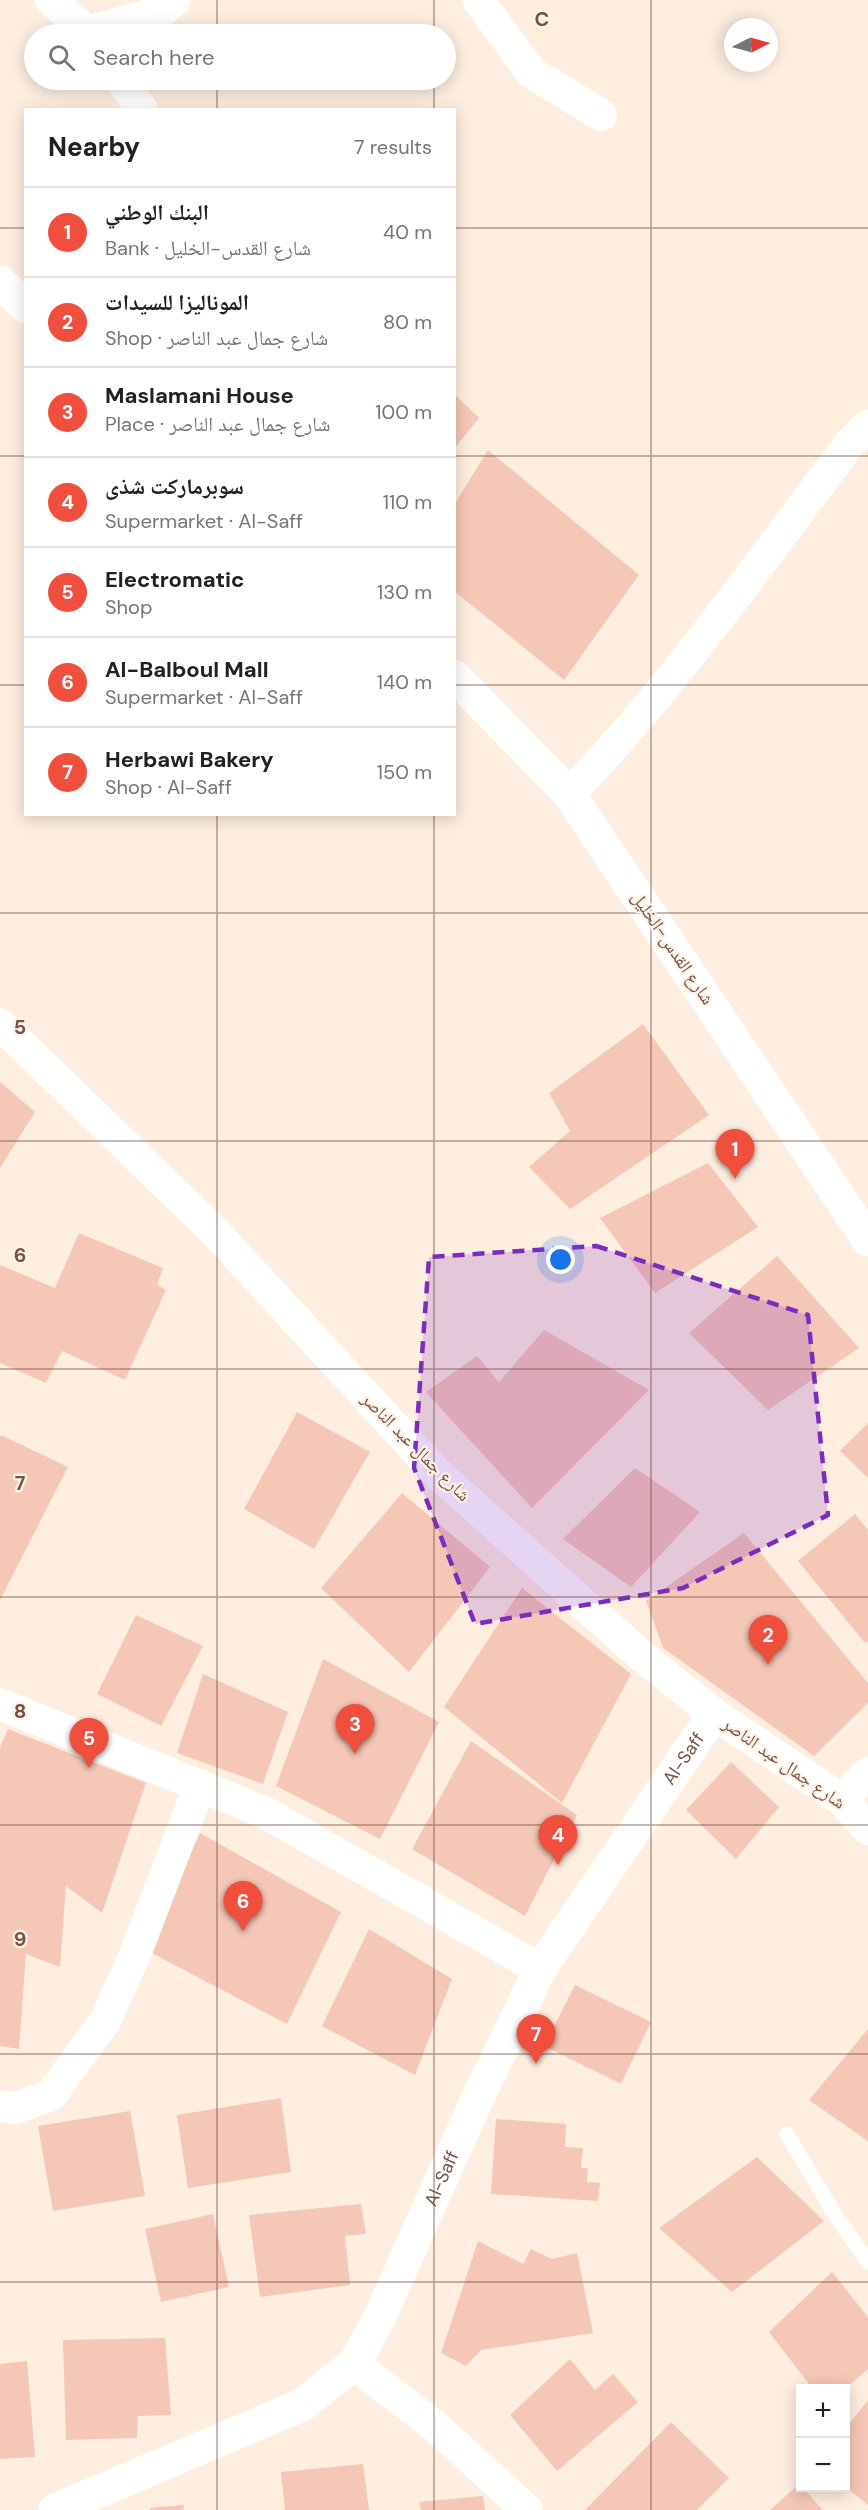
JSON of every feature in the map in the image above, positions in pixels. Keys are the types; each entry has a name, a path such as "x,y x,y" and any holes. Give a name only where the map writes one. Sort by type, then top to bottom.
{"street":[{"path":"51,0 79,24"},
{"path":"119,24 162,11 175,0"},
{"path":"478,0 532,73 601,115"},
{"path":"129,90 141,108"},
{"path":"0,282 24,305"},
{"path":"568,794 613,747 720,615 851,442 868,425"},
{"name":"شارع القدس-الخليل","path":"456,678 568,794 868,1240"},
{"name":"شارع جمال عبد الناصر","path":"0,1024 214,1231 437,1473 644,1658 714,1714 842,1800 868,1829"},
{"path":"0,1704 266,1813 540,1969"},
{"name":"Al-Saff","path":"55,2510 302,2405 354,2364 383,2310 474,2106 540,1969 714,1714"},
{"path":"842,1800 868,1773"},
{"path":"0,2106 15,2108 51,2095 105,2021 134,1957 200,1785"},
{"path":"354,2364 436,2427 527,2510"}],"lane":[{"path":"787,2134 834,2213 868,2262"}],"highlighted area":[{"path":"596,1246 808,1315 828,1515 683,1588 475,1624 414,1468 429,1257"}],"building":[{"path":"456,396 479,418 456,447"},
{"path":"488,450 639,575 564,680 456,593 456,502"},
{"path":"643,1024 709,1115 570,1209 529,1167 570,1131 549,1093"},
{"path":"0,1082 35,1112 0,1168"},
{"path":"708,1163 758,1227 655,1293 600,1218"},
{"path":"79,1233 163,1268 157,1285 166,1290 125,1380 62,1351 46,1383 0,1363 0,1265 55,1288"},
{"path":"777,1256 859,1348 768,1410 689,1333"},
{"path":"544,1330 649,1390 532,1508 426,1392 477,1356 499,1382"},
{"path":"297,1412 370,1452 314,1549 244,1509"},
{"path":"868,1423 868,1478 840,1451"},
{"path":"1,1435 68,1467 0,1600 0,1438"},
{"path":"635,1468 700,1512 631,1587 563,1539"},
{"path":"402,1493 490,1567 409,1672 321,1588"},
{"path":"855,1514 868,1530 868,1641 865,1643 798,1561"},
{"path":"744,1533 868,1683 868,1703 814,1756 663,1648 646,1601"},
{"path":"522,1588 631,1674 562,1803 444,1707"},
{"path":"136,1615 203,1646 161,1726 97,1694"},
{"path":"323,1659 439,1722 380,1839 276,1786"},
{"path":"203,1674 288,1712 263,1784 177,1753"},
{"path":"8,1729 146,1783 102,1913 66,1886 60,1967 26,1954 19,2049 0,2046 0,1748"},
{"path":"471,1741 577,1815 525,1916 412,1849"},
{"path":"731,1762 779,1807 736,1859 686,1810"},
{"path":"200,1833 341,1912 287,2024 146,1950"},
{"path":"369,1929 452,1979 415,2075 322,2026"},
{"path":"575,1985 651,2022 621,2084 544,2046"},
{"path":"868,2029 868,2141 809,2100"},
{"path":"281,2098 291,2172 188,2188 177,2115"},
{"path":"130,2111 145,2196 53,2211 38,2126"},
{"path":"496,2119 566,2124 565,2147 583,2148 581,2168 588,2168 587,2182 600,2183 598,2201 491,2194"},
{"path":"757,2157 824,2221 732,2292 659,2228"},
{"path":"361,2204 366,2234 345,2236 350,2285 260,2297 249,2215"},
{"path":"213,2214 229,2287 161,2302 145,2229"},
{"path":"478,2241 523,2264 531,2249 552,2259 577,2253 593,2333 481,2350 466,2366 441,2353"},
{"path":"832,2272 868,2317 868,2369 850,2385 809,2384 769,2332"},
{"path":"165,2338 171,2415 138,2416 137,2438 66,2440 63,2340"},
{"path":"570,2359 595,2390 613,2374 638,2402 557,2471 510,2415"},
{"path":"27,2361 35,2457 0,2459 0,2364"},
{"path":"868,2400 868,2505 850,2490 850,2423"},
{"path":"671,2422 729,2478 697,2510 585,2510"},
{"path":"363,2464 369,2510 285,2510 281,2472"},
{"path":"796,2487 796,2492 806,2492 823,2510 770,2510"},
{"path":"483,2496 485,2510 421,2510 419,2502"},
{"path":"183,2505 184,2510 150,2510 150,2508"}],"place":[{"name":"البنك الوطني","path":"735,1179"},
{"name":"الموناليزا للسيدات","path":"768,1665"},
{"name":"Maslamani House","path":"355,1754"},
{"name":"Electromatic","path":"89,1768"},
{"name":"سوبرماركت شذى","path":"558,1865"},
{"name":"Al-Balboul Mall","path":"243,1931"},
{"name":"Herbawi Bakery","path":"536,2064"}]}
